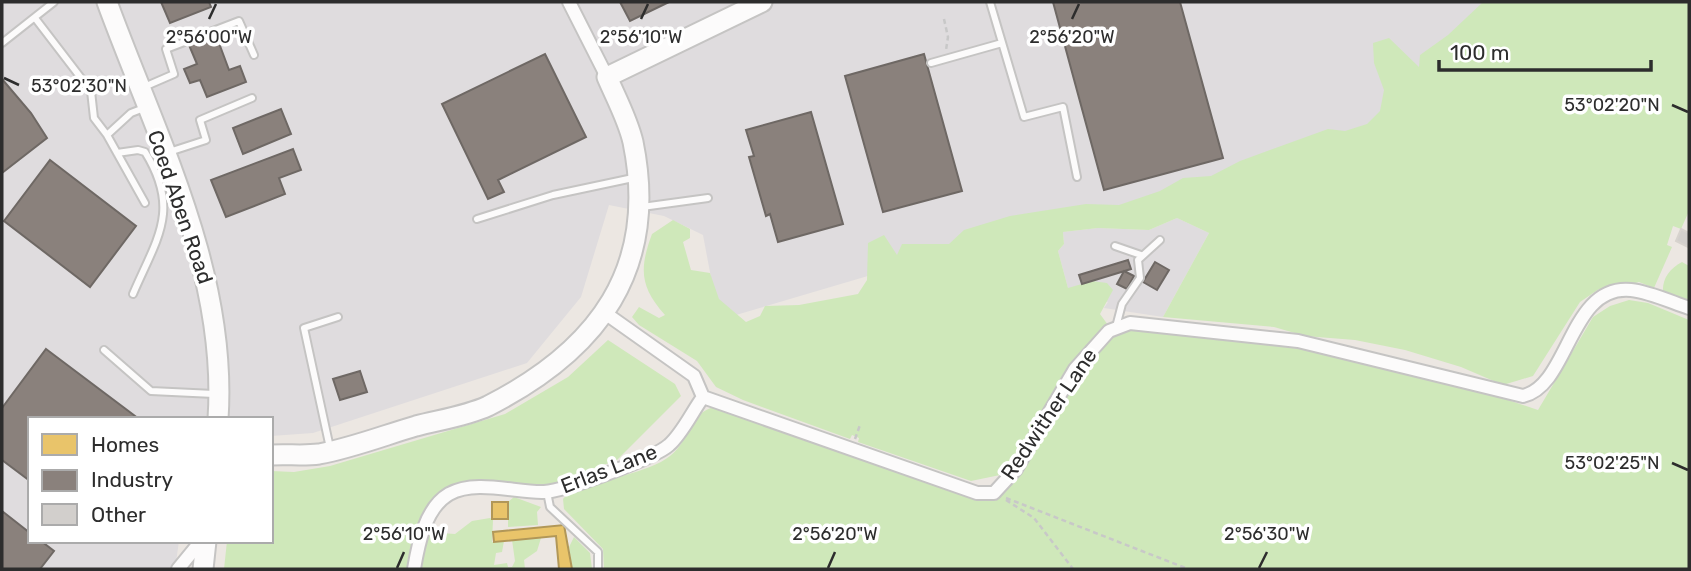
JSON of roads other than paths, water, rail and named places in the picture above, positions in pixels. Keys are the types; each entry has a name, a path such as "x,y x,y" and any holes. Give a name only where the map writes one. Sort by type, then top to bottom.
{"street":[{"name":"Coed Aben Road","path":"107,2 164,153 200,256 212,300 218,344 218,417"},
{"path":"273,455 319,454 485,407 553,366 582,341 606,313 628,264 640,207 639,177 632,138 607,77 569,2"},
{"path":"607,77 762,2"},
{"name":"Redwither Lane","path":"703,397 978,493 994,493 1016,469 1075,369 1109,331 1130,323 1298,341 1523,396 1543,384 1597,301 1613,292 1631,290 1689,308"},
{"path":"606,313 694,376 703,397"},
{"name":"Erlas Lane","path":"414,569 419,542 433,511 449,494 477,488 547,492 633,464 669,446 703,397"},
{"path":"178,569 201,543"},
{"path":"203,543 203,569"}],"lane":[{"path":"2,43 54,2"},
{"path":"990,2 1024,117 1063,107 1077,177"},
{"path":"35,18 91,91 94,118 107,135 145,203"},
{"path":"107,135 131,113 142,98 174,74 166,49 239,21 254,55"},
{"path":"931,63 1002,43"},
{"path":"164,153 206,140 200,120 253,99"},
{"path":"117,153 138,150 145,152 166,209 162,227 134,294"},
{"path":"477,219 553,195 639,177"},
{"path":"640,207 708,198"},
{"path":"1116,328 1122,304 1140,278 1137,265 1141,254 1160,240"},
{"path":"1115,246 1141,254"},
{"path":"331,450 304,328 338,317"},
{"path":"104,350 152,391 220,394"},
{"path":"547,492 550,507 598,552 598,569"}]}
